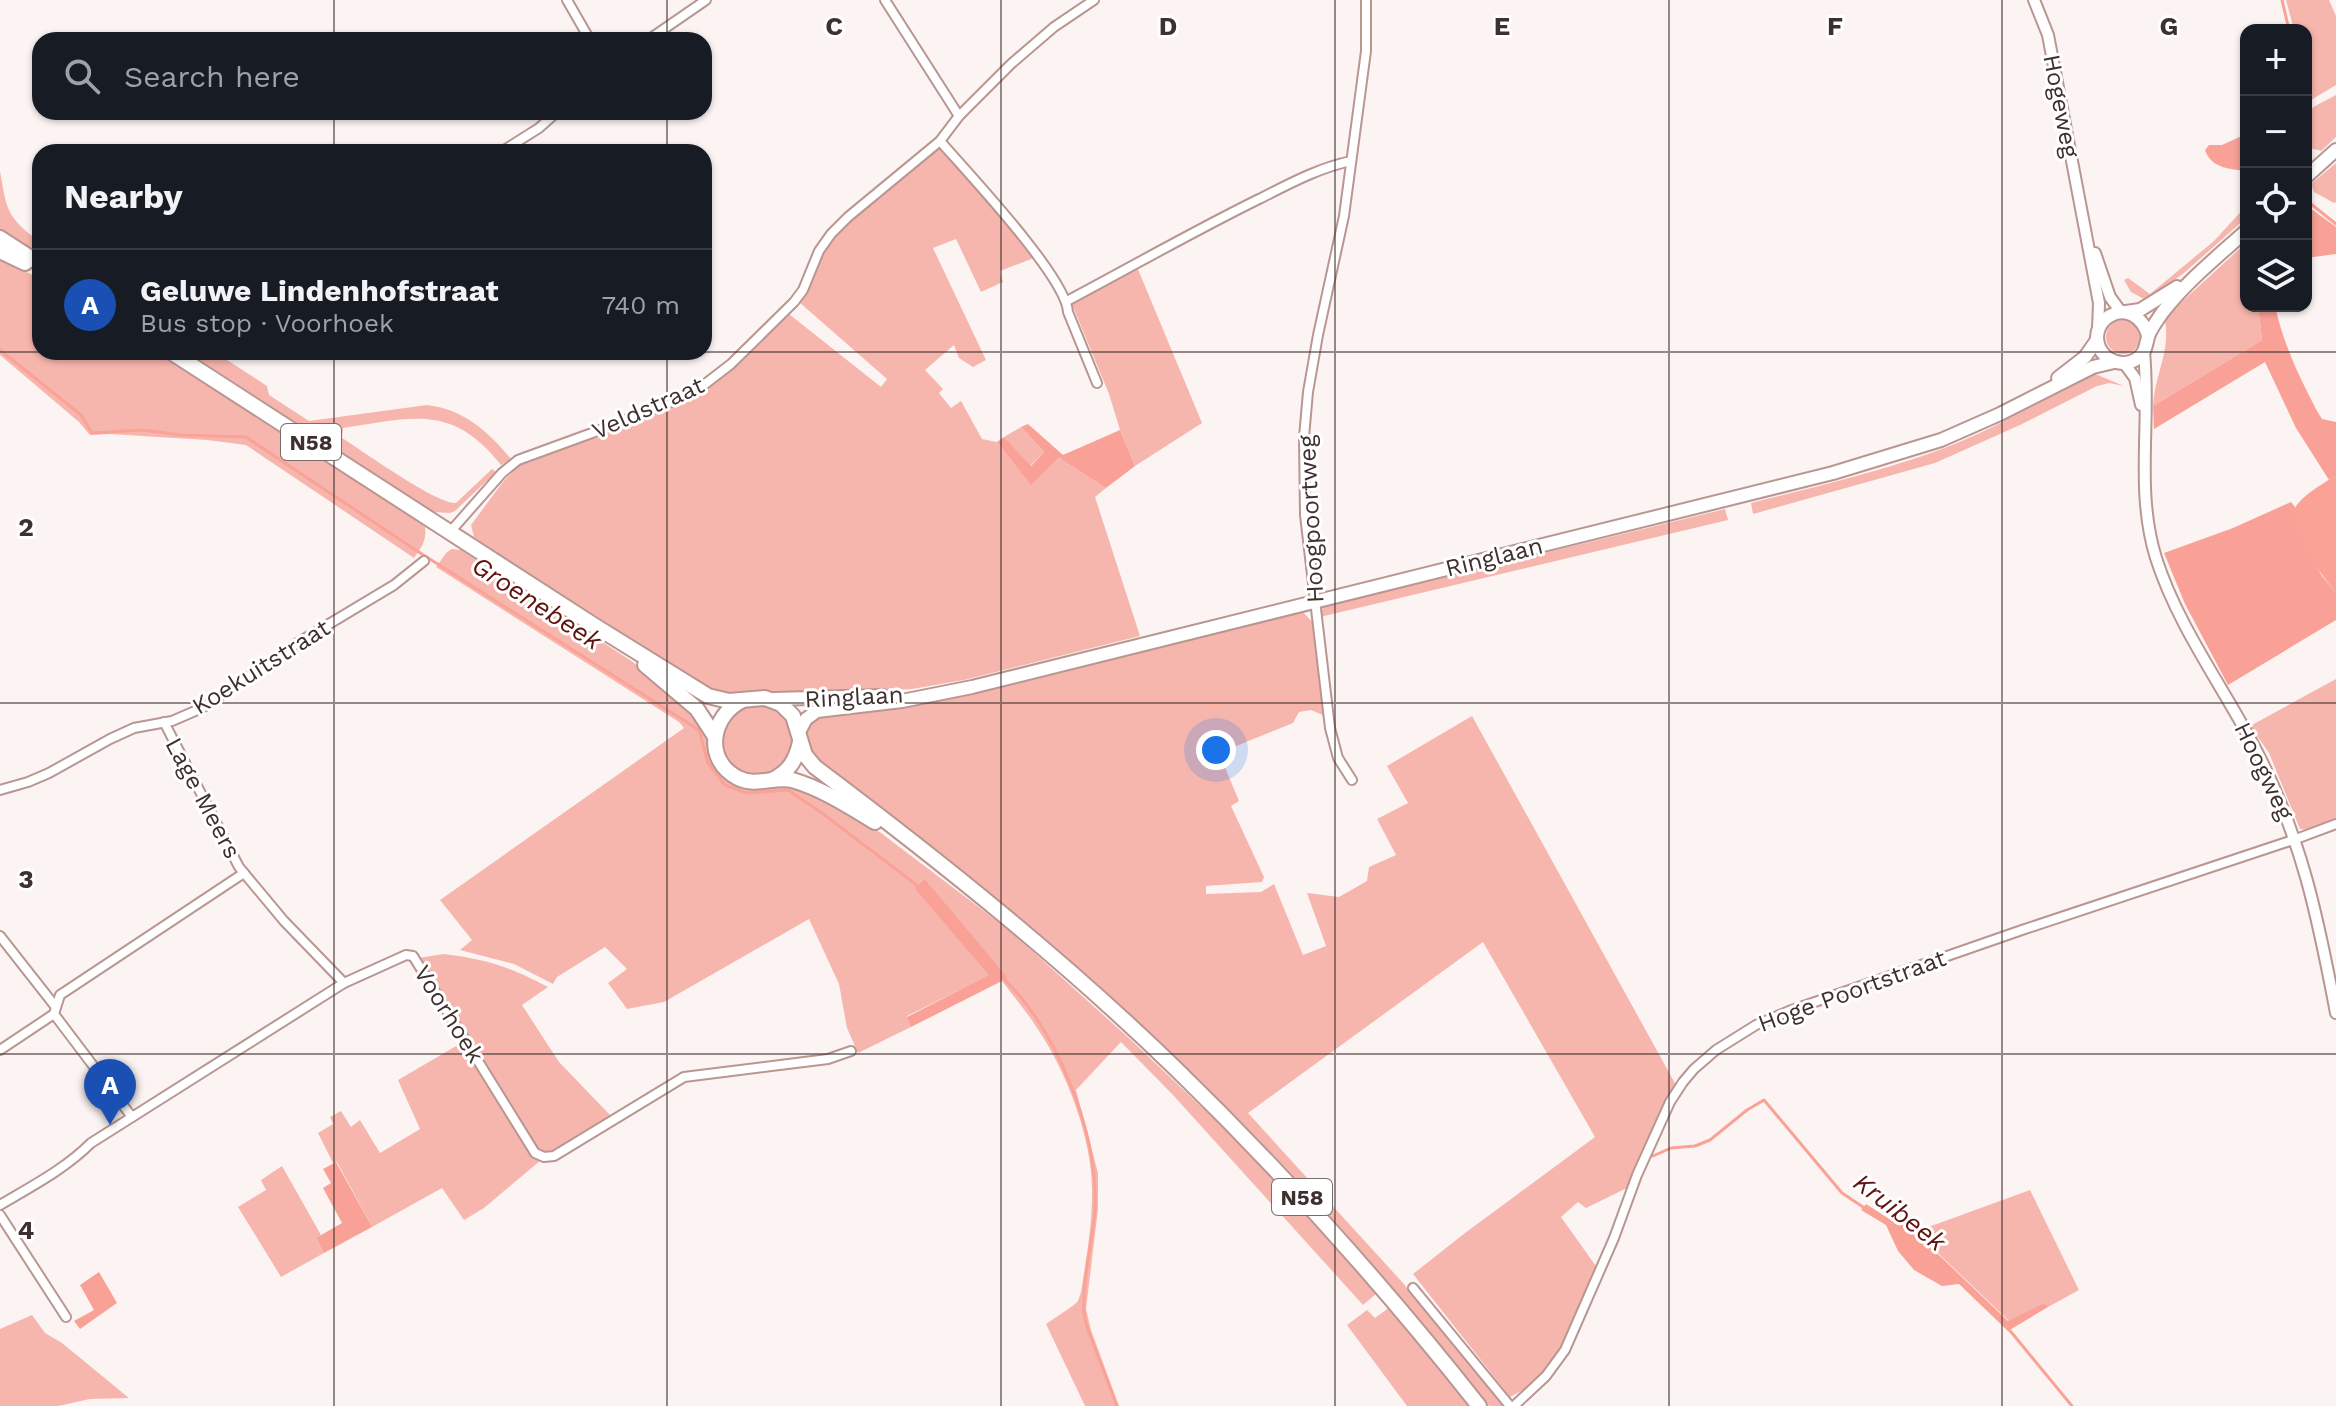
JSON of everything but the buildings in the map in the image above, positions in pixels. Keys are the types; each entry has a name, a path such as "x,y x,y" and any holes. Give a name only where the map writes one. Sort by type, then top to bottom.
{"main road":[{"path":"2312,172 2336,150"},
{"name":"Ringlaan","path":"800,737 806,719 817,711 943,693 1892,456 1961,432 2093,367 2139,358 2148,344 2148,335 2172,300 2240,236"},
{"path":"0,238 32,259"},
{"path":"0,251 32,267"},
{"name":"Ringlaan","path":"2037,395 2085,357 2107,318 2140,310 2200,272"},
{"path":"2123,312 2136,316 2145,324 2148,335"},
{"path":"2098,335 2100,349 2106,357 2119,362"},
{"name":"N58","path":"183,360 708,696 723,701 747,699"},
{"name":"N58","path":"595,626 697,709 714,735"},
{"name":"Ringlaan","path":"765,698 786,700 943,693"},
{"path":"765,698 781,704 793,716 800,737 797,755 790,767 768,782 753,783 739,779 727,770 719,759 714,735 722,716 733,705 747,699 765,698"},
{"name":"N58","path":"800,737 805,755 815,767 897,828 1045,950 1216,1109 1388,1293 1479,1406"},
{"name":"N58","path":"768,782 790,780 815,790 918,848"}],"street":[{"path":"567,0 585,32"},
{"path":"660,32 706,0"},
{"path":"885,0 959,116"},
{"name":"Veldstraat","path":"450,532 511,465 696,391 731,364 794,302 803,290 819,251 831,234 940,141 959,116 1011,64 1094,0"},
{"name":"Hoogpoortweg","path":"1352,780 1338,758 1330,728 1305,515 1304,437 1310,378 1344,216 1366,51 1366,0"},
{"name":"Hogeweg","path":"2034,0 2048,35 2099,303 2098,335"},
{"path":"514,144 548,120"},
{"path":"940,141 1043,262 1067,301 1068,312 1097,383"},
{"path":"1067,301 1300,179 1335,164 1351,161"},
{"name":"Hogeweg","path":"2082,213 2110,297 2123,312"},
{"path":"2144,352 2144,418"},
{"path":"2119,362 2135,378 2144,418"},
{"name":"Hoogweg","path":"2144,418 2145,498 2153,544 2175,604 2258,753 2296,839 2314,901 2336,1013"},
{"name":"Koekuitstraat","path":"0,790 49,773 134,728 164,722 202,708 299,642 394,585 424,561"},
{"name":"Lage Meers","path":"164,722 244,873 284,921 344,983"},
{"name":"Hoge Poortstraat","path":"1413,1288 1512,1406 1546,1376 1565,1350 1601,1272 1665,1111 1683,1082 1716,1050 1756,1025 1803,1006 2336,824"},
{"name":"Lage Meers","path":"0,1050 54,1010 60,995 244,873"},
{"path":"0,936 132,1117"},
{"name":"Voorhoek","path":"0,1205 61,1169 91,1143 344,983 406,955 413,956 535,1153 544,1157 554,1156 684,1077 828,1059 851,1051"},
{"path":"0,1215 66,1317"}],"shaded area":[{"path":"2286,0 2329,0 2336,16 2336,85 2312,99 2312,24 2292,24"},
{"path":"2336,95 2336,137 2321,151 2312,149 2312,109"},
{"path":"2240,137 2240,170 2221,166 2208,156 2205,150 2209,145 2222,145"},
{"path":"938,148 1034,258 1000,271 1003,282 981,292 956,239 933,248 986,360 973,367 959,358 954,345 925,370 943,389 939,393 951,408 961,401 982,439 997,442 1031,484 1059,458 1106,488 1095,497 1140,636 964,680 912,689 782,696 713,693 474,537 471,525 520,464 666,409 701,392 741,361 789,314 881,387 887,379 799,302 824,252 850,220"},
{"path":"2336,163 2336,202 2314,192 2312,183"},
{"path":"0,171 10,212 32,235 32,253 0,232"},
{"path":"2312,209 2336,227 2336,254 2312,257"},
{"path":"2240,213 2240,223 2184,273 2146,300 2131,292 2124,280 2128,278 2150,294 2214,241"},
{"path":"2240,248 2240,312 2259,312 2262,340 2153,406 2166,343 2165,321 2176,307"},
{"path":"0,258 32,275 32,360 170,360 419,521 425,527 423,544 414,558 246,445 207,440 90,435 79,422 0,355"},
{"path":"1137,267 1202,423 1135,466 1071,302"},
{"path":"2259,312 2277,312 2287,348 2317,411 2322,419 2336,422 2336,476 2329,480 2296,428 2265,362 2154,429 2153,406 2262,340"},
{"path":"2123,320 2135,325 2140,337 2135,349 2123,354 2111,349 2106,337 2111,325"},
{"path":"199,360 227,360 267,386 269,395 309,421 427,405 452,411 474,423 511,459 501,465 483,445 448,423 410,419 343,428 342,438 446,501 456,503 492,469 496,472 455,511 434,512"},
{"path":"2093,373 2124,386 2109,383 2097,386 1935,463 1753,514 1751,503 1862,474 1950,446"},
{"path":"1028,424 1063,455 1120,430 1135,466 1106,488 1059,458 1031,485 997,442 1004,437 1031,466 1044,452 1021,427"},
{"path":"1021,427 1044,452 1030,466 1004,437"},
{"path":"2336,476 2336,593 2301,540 2294,517 2295,508 2302,499"},
{"path":"2291,502 2295,507 2298,533 2322,576 2336,593 2336,620 2228,685 2185,604 2164,553 2233,528"},
{"path":"1725,509 1728,520 1320,617 1323,607"},
{"path":"452,549 461,550 633,662 697,716 703,724 718,768 732,782 750,789 795,787 855,817 881,833 1009,930 1212,1117 1279,1184 1377,1293 1363,1305 1121,1042 1076,1090 1098,1173 1098,1209 1086,1309 1119,1406 1085,1406 1046,1324 1078,1301 1090,1231 1091,1174 1077,1109 1050,1048 1002,981 1006,977 925,879 914,888 990,975 907,1016 911,1027 858,1053 847,1028 839,984 809,919 664,1002 627,1009 608,983 627,969 605,947 557,977 553,984 514,964 460,950 472,940 440,900 684,728 436,567"},
{"path":"1303,612 1314,624 1325,716 1311,710 1299,712 1293,723 1219,753 1239,801 1231,806 1264,877 1262,882 1206,886 1206,894 1261,892 1274,884 1303,955 1326,946 1307,893 1339,897 1367,881 1369,867 1396,855 1377,819 1408,803 1387,766 1472,716 1676,1085 1658,1117 1629,1187 1586,1208 1578,1202 1561,1217 1598,1269 1557,1359 1536,1383 1510,1397 1413,1274 1595,1137 1483,942 1248,1113 1403,1283 1504,1406 1489,1406 1356,1245 1261,1142 1162,1044 1080,971 809,754 807,729 813,720 825,713 967,695"},
{"path":"2336,679 2336,819 2309,830 2300,829 2269,753 2250,726"},
{"path":"757,706 782,716 792,741 782,766 757,776 732,766 722,741 732,716"},
{"path":"925,879 1007,977 911,1027 907,1017 989,975 914,888"},
{"path":"443,954 498,965 548,987 522,1005 559,1062 611,1116 555,1152 538,1149 419,958"},
{"path":"463,1042 528,1150 541,1160 484,1208 464,1220 442,1188 372,1227 318,1133 333,1124 330,1117 341,1111 351,1127 360,1120 380,1153 420,1129 398,1080"},
{"path":"336,1162 372,1227 324,1253 316,1238 342,1223 323,1188 331,1183 323,1169"},
{"path":"282,1166 321,1235 316,1238 324,1253 281,1277 238,1207 266,1190 261,1180"},
{"path":"2030,1190 2079,1290 2048,1307 2044,1304 2009,1321 1920,1236 1923,1229"},
{"path":"1866,1204 1894,1222 1899,1218 1923,1229 1920,1237 2008,1321 2045,1303 2048,1307 2008,1331 1959,1284 1942,1286 1914,1270 1898,1251 1886,1225 1861,1210"},
{"path":"99,1272 117,1303 80,1329 74,1321 94,1310 80,1285"},
{"path":"1390,1307 1469,1406 1407,1406 1347,1325 1367,1310 1375,1318"},
{"path":"32,1315 45,1333 62,1343 129,1398 90,1399 58,1406 0,1406 0,1329"}],"waterway":[{"name":"Kruibeek","path":"2282,0 2288,24"},
{"name":"Kruibeek","path":"2312,205 2336,224"},
{"name":"Groenebeek","path":"0,350 81,415 92,433 142,430 246,437 414,549 699,730 708,763 725,785 747,793 788,790 822,813 914,883 957,925 999,974"},
{"name":"Groenebeek","path":"1003,978 1041,1026 1071,1086 1082,1118 1090,1150 1095,1211 1084,1314 1117,1406"},
{"name":"Kruibeek","path":"1653,1156 1671,1148 1695,1146 1710,1140 1764,1100 1842,1193 1890,1225 1971,1290 2012,1333 2072,1406"}],"place":[{"name":"Geluwe Lindenhofstraat","path":"110,1125"}]}
